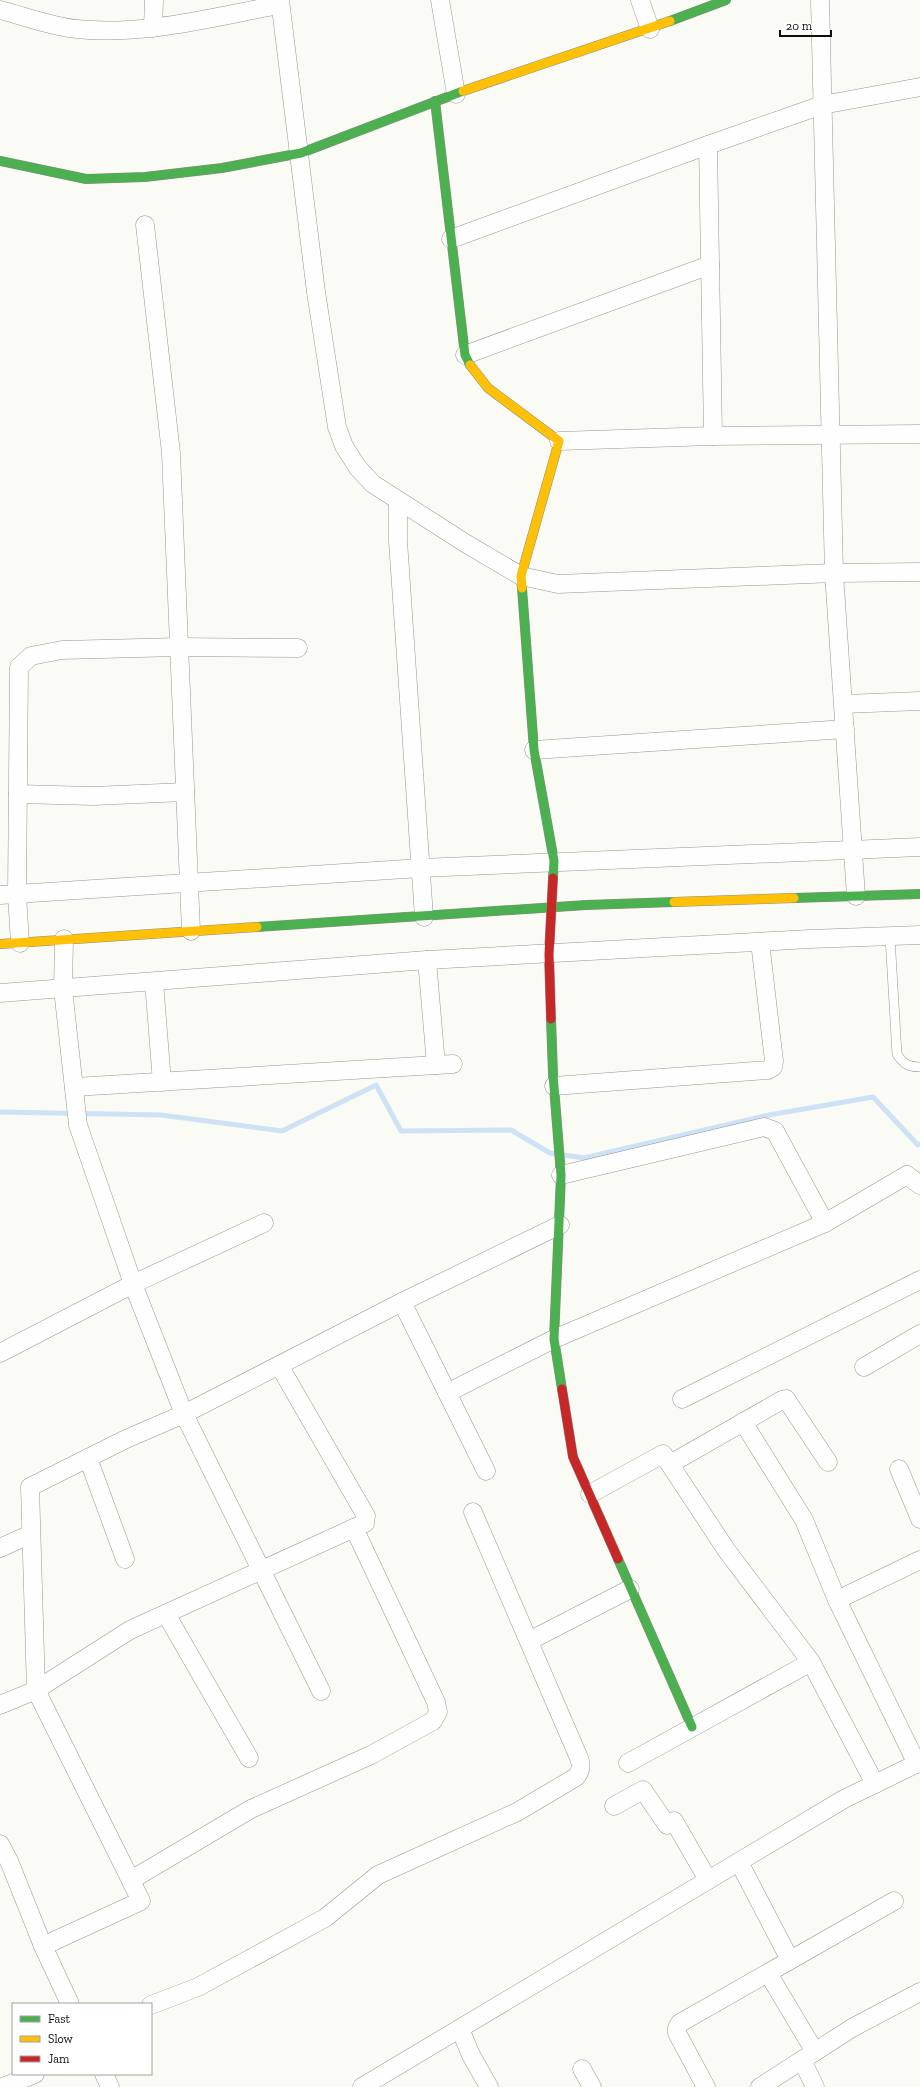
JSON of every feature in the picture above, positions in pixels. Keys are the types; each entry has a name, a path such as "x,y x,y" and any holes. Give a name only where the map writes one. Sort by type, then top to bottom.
{"street":[{"path":"153,28 154,0"},
{"path":"440,0 456,94"},
{"path":"640,0 650,29"},
{"path":"0,161 86,179 93,179 153,176 222,168 300,153 435,101 650,29 726,0"},
{"path":"820,0 834,573 846,729 856,896"},
{"path":"0,10 76,29 110,31 153,28 280,2 300,153 316,292 337,426 344,446 358,468 373,484 398,501 522,576 558,584 834,573 920,572"},
{"path":"451,239 822,105 920,87"},
{"path":"435,101 465,355 474,372 488,388 559,441 713,436 920,434"},
{"path":"708,145 713,436"},
{"path":"145,224 171,454 180,647 190,931"},
{"path":"465,355 710,265"},
{"path":"559,441 522,576 534,750 554,861 550,908 549,954 554,1086 561,1175 554,1339 573,1457 692,1727"},
{"path":"398,501 398,541 424,917"},
{"path":"20,943 9,894 18,794 19,667 31,656 62,650 180,647 298,648"},
{"path":"844,704 920,701"},
{"path":"534,750 846,729"},
{"path":"18,794 93,796 185,792"},
{"path":"9,894 554,861 920,847"},
{"path":"0,944 550,908 920,894"},
{"path":"0,993 427,960 920,935"},
{"path":"64,940 63,989 77,1117 133,1284 184,1414 321,1690"},
{"path":"554,1086 768,1070 772,1067 774,1061 760,942"},
{"path":"74,1087 445,1065 427,960"},
{"path":"154,982 162,1082"},
{"path":"561,1175 764,1127 775,1131 825,1223"},
{"path":"447,1393 554,1339 825,1223 907,1175 920,1185"},
{"path":"0,1353 133,1284 264,1223"},
{"path":"43,1946 141,1901 36,1690 30,1487 88,1458 184,1414 402,1302 560,1225"},
{"path":"682,1399 920,1280"},
{"path":"402,1302 486,1471"},
{"path":"864,1366 920,1334"},
{"path":"0,1705 36,1690 130,1630 263,1571 365,1523 366,1516 280,1365"},
{"path":"670,1464 786,1399 828,1462"},
{"path":"362,2087 844,1799 918,1763 837,1600 804,1520 743,1422"},
{"path":"590,1494 663,1454 728,1551 811,1662 875,1784"},
{"path":"88,1458 125,1559"},
{"path":"899,1469 920,1519"},
{"path":"152,2005 198,1987 325,1918 378,1875 517,1812 576,1777 580,1771 581,1765 579,1758 474,1512"},
{"path":"131,1880 251,1809 371,1755 433,1721 438,1712 436,1702 354,1528"},
{"path":"0,1548 31,1534"},
{"path":"837,1600 920,1560"},
{"path":"529,1641 630,1589"},
{"path":"166,1614 249,1758"},
{"path":"628,1763 811,1662"},
{"path":"614,1806 643,1790 667,1825 674,1821 708,1880"},
{"path":"0,1844 5,1864 70,2003"},
{"path":"740,1862 790,1960"},
{"path":"706,2087 677,2033 677,2028 680,2023 894,1901"},
{"path":"768,1973 808,2056 815,2087"},
{"path":"760,2087 852,2028 920,1992"},
{"path":"460,2029 471,2055 489,2087"},
{"path":"582,2069 592,2087"},
{"path":"4,2087 33,2075"},
{"path":"104,2075 110,2087"}],"lane":[{"path":"890,937 897,1054 906,1065 920,1067"}],"waterway":[{"path":"0,1112 161,1115 282,1131 376,1085 401,1131 511,1130 550,1153 555,1154"},
{"path":"564,1155 584,1158 769,1115 873,1097 918,1145 920,1144"}],"traffic: fast":[{"path":"670,21 726,0"},
{"path":"0,161 86,179 145,177 222,168 301,153 463,91"},
{"path":"435,101 465,355 470,365"},
{"path":"522,588 534,750 554,861 553,878"},
{"path":"794,898 920,894"},
{"path":"257,927 586,905 674,902"},
{"path":"551,1019 553,1074 561,1175 554,1339 562,1389"},
{"path":"618,1559 692,1727"}],"traffic: slow":[{"path":"463,91 670,21"},
{"path":"470,365 488,388 559,441 521,576 522,588"},
{"path":"674,902 794,898"},
{"path":"0,944 257,927"}],"traffic: jam":[{"path":"551,1019 549,954 553,878"},
{"path":"562,1389 573,1457 618,1559"}]}
